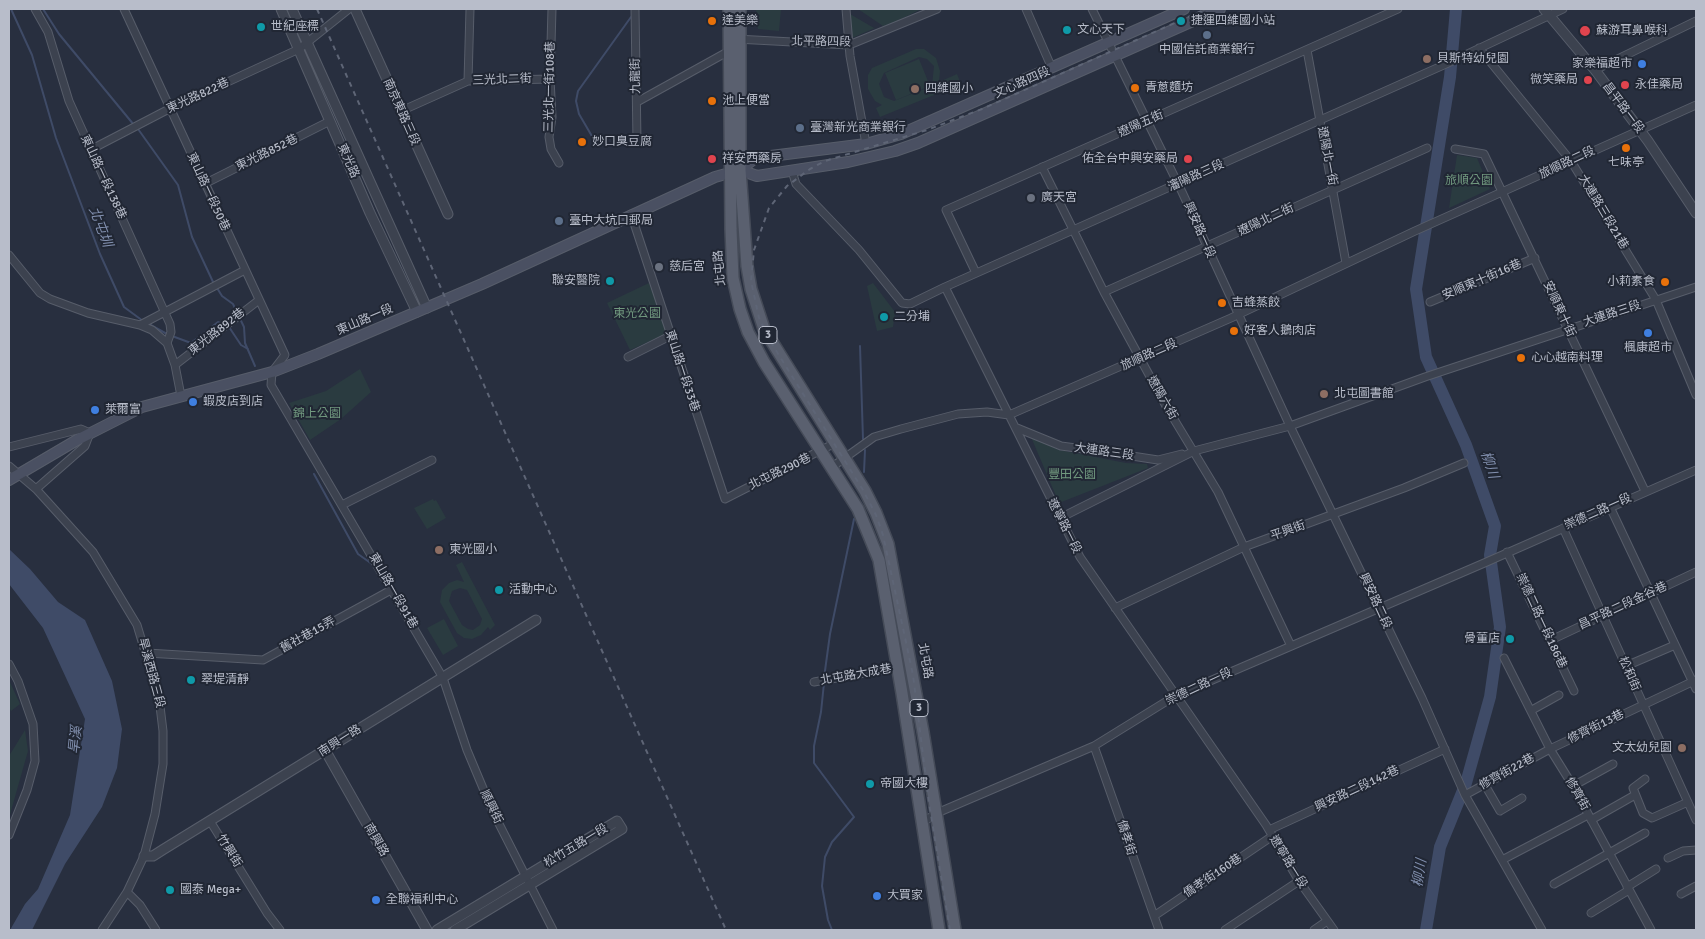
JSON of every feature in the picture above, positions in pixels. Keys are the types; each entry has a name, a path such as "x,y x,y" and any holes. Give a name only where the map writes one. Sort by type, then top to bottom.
{"main road":[{"name":"北屯路","path":"729,9 734,39 735,171 732,269 740,309 760,355 858,509 879,560 898,667"},
{"name":"北屯路","path":"740,9 734,39 729,51 735,171 747,266 757,311 769,337 865,491 883,529 894,567 956,930"},
{"name":"文心路四段","path":"735,171 755,158 866,144 910,130 1051,66 1184,9"},
{"name":"文心路四段","path":"735,171 756,176 792,171 857,160 918,143 1220,9"},
{"name":"東山路一段","path":"9,480 90,433 142,407 272,372 422,310 572,244 631,214 735,171"},
{"name":"3","path":"898,667 939,930"}],"street":[{"name":"東山路一段138巷","path":"35,9 48,32 69,101 164,312 171,332 167,344"},
{"name":"東山路一段50巷","path":"124,9 285,355 272,372"},
{"name":"東光路","path":"282,9 303,46 422,310"},
{"name":"東光路","path":"292,9 330,121 422,310"},
{"name":"東光路822巷","path":"90,150 169,109 303,46 349,9"},
{"name":"南京東路三段","path":"355,9 448,214"},
{"path":"468,81 470,9"},
{"name":"三光北一街108巷","path":"552,9 550,79 552,117 549,137 551,149 559,163"},
{"name":"九龍街","path":"635,9 637,142"},
{"path":"846,9 849,45 866,144"},
{"name":"北平路四段","path":"734,39 849,45 937,9"},
{"path":"1026,9 1051,66"},
{"name":"興安路一段","path":"1092,9 1146,122 1178,183 1206,248 1290,426"},
{"name":"遼陽五街","path":"976,273 946,210 1398,9"},
{"path":"1479,48 1547,11 1563,9"},
{"name":"昌平路一段","path":"1547,11 1595,70 1693,202 1696,213"},
{"path":"1595,70 1696,21"},
{"name":"瀋陽路三段","path":"945,287 1479,48"},
{"name":"大連路三段21巷","path":"1479,48 1572,161 1656,300 1696,395"},
{"name":"遼陽北一街","path":"1307,50 1346,263"},
{"path":"637,102 729,51"},
{"name":"三光北二街","path":"401,111 468,81 550,79"},
{"name":"旅順路二段","path":"844,458 867,442 883,434 958,414 988,412 1009,415 1141,359 1420,229 1696,105"},
{"name":"東光路852巷","path":"204,184 330,121"},
{"name":"遼陽北二街","path":"1104,292 1427,148"},
{"name":"安順東十街","path":"1455,149 1484,154 1504,192 1645,491"},
{"name":"遼陽六街","path":"1042,167 1104,292 1166,406 1218,492 1291,646"},
{"path":"792,171 796,184 859,250 902,303 910,304 945,287"},
{"name":"東山路一段33巷","path":"631,214 725,499"},
{"path":"9,255 40,293 50,299 88,313 140,325 152,330 167,344 175,365 181,396"},
{"name":"安順東十街16巷","path":"1430,302 1535,258"},
{"path":"140,325 245,270"},
{"name":"大連路三段","path":"1016,428 1062,446 1158,460 1290,426 1425,377 1696,286"},
{"name":"遼寧路一段","path":"945,287 1080,557 1334,930"},
{"name":"東光路892巷","path":"175,365 259,300"},
{"path":"628,357 670,336"},
{"name":"東山路一段91巷","path":"272,372 271,385 443,678"},
{"name":"興安路二段","path":"1290,426 1335,514 1464,792"},
{"path":"9,447 81,429 90,433 85,446 36,489"},
{"name":"北屯路290巷","path":"725,499 835,443"},
{"name":"大連路三段","path":"1060,518 1194,451"},
{"path":"832,467 844,458"},
{"path":"342,505 432,460"},
{"name":"平興街","path":"1115,608 1244,547 1404,488 1464,462"},
{"name":"旱溪西路三段","path":"9,466 36,489 94,552 137,625 159,698 163,731 163,764 158,804 144,856 127,892 102,930"},
{"name":"崇德二路一段","path":"923,822 937,813 1094,746 1174,696 1696,470"},
{"path":"1610,507 1695,684"},
{"name":"松和街","path":"1563,528 1688,802 1694,810 1696,820"},
{"name":"崇德二路一段186巷","path":"1504,554 1551,640 1574,691"},
{"name":"昌平路二段金谷巷","path":"1551,640 1696,572"},
{"name":"舊社巷15弄","path":"147,653 262,660 391,590"},
{"name":"南興一路","path":"144,856 153,856 536,620"},
{"path":"1626,666 1675,645"},
{"name":"修齊街","path":"1504,658 1532,710 1550,749 1573,786 1651,930"},
{"path":"9,664 32,717 35,760 28,790 9,835"},
{"name":"北屯路大成巷","path":"816,682 898,667"},
{"name":"順興街","path":"443,678 479,780 553,930"},
{"name":"修齊街13巷","path":"1550,749 1643,704 1695,684"},
{"path":"1532,710 1558,696"},
{"name":"僑孝街","path":"1094,746 1159,930"},
{"name":"興安路二段142巷","path":"1270,834 1445,748"},
{"name":"修齊街22巷","path":"1464,792 1485,785 1550,749"},
{"name":"南興路","path":"325,750 426,930"},
{"path":"1573,786 1614,764"},
{"path":"1645,779 1633,788 1644,813 1652,818 1688,802"},
{"path":"1485,785 1500,811 1522,798"},
{"path":"1464,792 1542,930"},
{"path":"1502,860 1635,795"},
{"name":"竹興街","path":"210,821 267,913 280,930"},
{"name":"松竹五路一段","path":"437,930 528,880 622,829 618,821 528,880 455,930"},
{"path":"1554,884 1645,833"},
{"name":"僑孝街160巷","path":"1154,916 1270,834"},
{"path":"1668,858 1682,851 1696,850"},
{"path":"1591,913 1656,869"},
{"path":"1225,930 1299,881"},
{"path":"1681,894 1696,886"},
{"path":"127,892 137,901 156,930"},
{"path":"1314,930 1328,921"}],"green space":[{"path":"756,9 781,9 779,31 758,29"},
{"path":"858,9 921,9 890,25 883,26"},
{"path":"850,14 874,28 875,28 852,38"},
{"path":"916,49 924,49 936,58 940,71 939,82 957,74 961,84 880,117 876,108 882,105 875,101 868,89 868,75 872,68","holes":["919,57 927,59 934,66 932,86 894,101 884,97 879,84 884,73"]},
{"path":"919,59 930,86 896,100 885,73"},
{"name":"旅順公園","path":"1457,155 1477,158 1490,189 1449,208"},
{"name":"東光公園","path":"649,283 668,333 630,350 607,303"},
{"path":"873,283 895,312 893,327 877,331 867,286"},
{"name":"錦上公園","path":"360,369 371,392 341,419 310,440 289,403 326,391"},
{"name":"豐田公園","path":"1031,437 1059,450 1126,463 1147,464 1148,468 1059,503"},
{"path":"433,499 434,501 436,500 446,518 427,529 414,508"},
{"path":"462,562 495,625 490,630 488,627 481,635 472,639 464,638 457,633 440,602 442,590 449,583 457,580 464,582 456,565","holes":["460,588 467,590 482,619 480,625 473,630 462,625 449,601 452,591"]},
{"path":"444,619 458,646 443,655 427,628"},
{"path":"9,680 20,704 11,711 9,707"},
{"path":"25,730 28,751 9,818 9,756"}],"water":[{"path":"9,549 30,569 58,602 85,620 112,681 122,729 117,768 102,807 65,864 32,930 10,930 25,904 38,889 70,815 85,719 43,628 9,584"}],"waterway":[{"name":"北屯圳","path":"11,9 32,55 56,138 100,254 124,307 143,321"},
{"name":"北屯圳","path":"43,9 59,34 134,125"},
{"name":"柳川","path":"1426,930 1440,847 1466,783 1490,697 1500,627 1490,555 1495,526 1466,445 1426,357 1416,289 1450,77 1456,9"},
{"path":"593,138 579,114 576,101 578,91 631,17"},
{"name":"北屯圳","path":"138,129 178,185 192,237 214,284"},
{"name":"北屯圳","path":"217,288 222,296 233,304 244,327 245,343 255,366"},
{"name":"北屯圳","path":"172,336 191,343 218,322 224,325"},
{"name":"北屯圳","path":"147,323 167,334"},
{"name":"北屯圳","path":"229,327 241,345 248,349"},
{"path":"860,346 863,439"},
{"path":"864,472 865,450"},
{"path":"314,474 358,554 372,564"},
{"path":"824,678 830,634 854,519"},
{"path":"824,683 821,712 814,746 814,763 854,817 832,842 825,857 822,886 828,920 832,930"}],"railway":[{"path":"317,9 726,930"},
{"path":"950,930 929,803 913,675 883,535 876,515 863,490 772,344 759,318 751,281 754,250 769,208 787,186 810,169 825,161 927,130 982,109 1206,9"}],"place":[{"name":"達美樂","path":"712,21"},
{"name":"捷運四維國小站","path":"1181,21"},
{"name":"世紀座標","path":"261,27"},
{"name":"文心天下","path":"1067,30"},
{"name":"蘇游耳鼻喉科","path":"1585,31"},
{"name":"中國信託商業銀行","path":"1207,35"},
{"name":"貝斯特幼兒園","path":"1427,59"},
{"name":"家樂福超市","path":"1642,64"},
{"name":"微笑藥局","path":"1588,80"},
{"name":"永佳藥局","path":"1625,85"},
{"name":"青蔥麵坊","path":"1135,88"},
{"name":"四維國小","path":"915,89"},
{"name":"池上便當","path":"712,101"},
{"name":"臺灣新光商業銀行","path":"800,128"},
{"name":"妙口臭豆腐","path":"582,142"},
{"name":"七味亭","path":"1626,148"},
{"name":"祥安西藥房","path":"712,159"},
{"name":"佑全台中興安藥局","path":"1188,159"},
{"name":"廣天宮","path":"1031,198"},
{"name":"臺中大坑口郵局","path":"559,221"},
{"name":"慈后宮","path":"659,267"},
{"name":"聯安醫院","path":"610,281"},
{"name":"小莉素食","path":"1665,282"},
{"name":"吉蜂蒸餃","path":"1222,303"},
{"name":"二分埔","path":"884,317"},
{"name":"好客人鵝肉店","path":"1234,331"},
{"name":"楓康超市","path":"1648,333"},
{"name":"心心越南料理","path":"1521,358"},
{"name":"北屯圖書館","path":"1324,394"},
{"name":"蝦皮店到店","path":"193,402"},
{"name":"萊爾富","path":"95,410"},
{"name":"東光國小","path":"439,550"},
{"name":"活動中心","path":"499,590"},
{"name":"骨董店","path":"1510,639"},
{"name":"翠堤清靜","path":"191,680"},
{"name":"文太幼兒園","path":"1682,748"},
{"name":"帝國大樓","path":"870,784"},
{"name":"國泰 Mega+","path":"170,890"},
{"name":"大買家","path":"877,896"},
{"name":"全聯福利中心","path":"376,900"}],"water label":[{"name":"旱溪","path":"76,740"}]}
